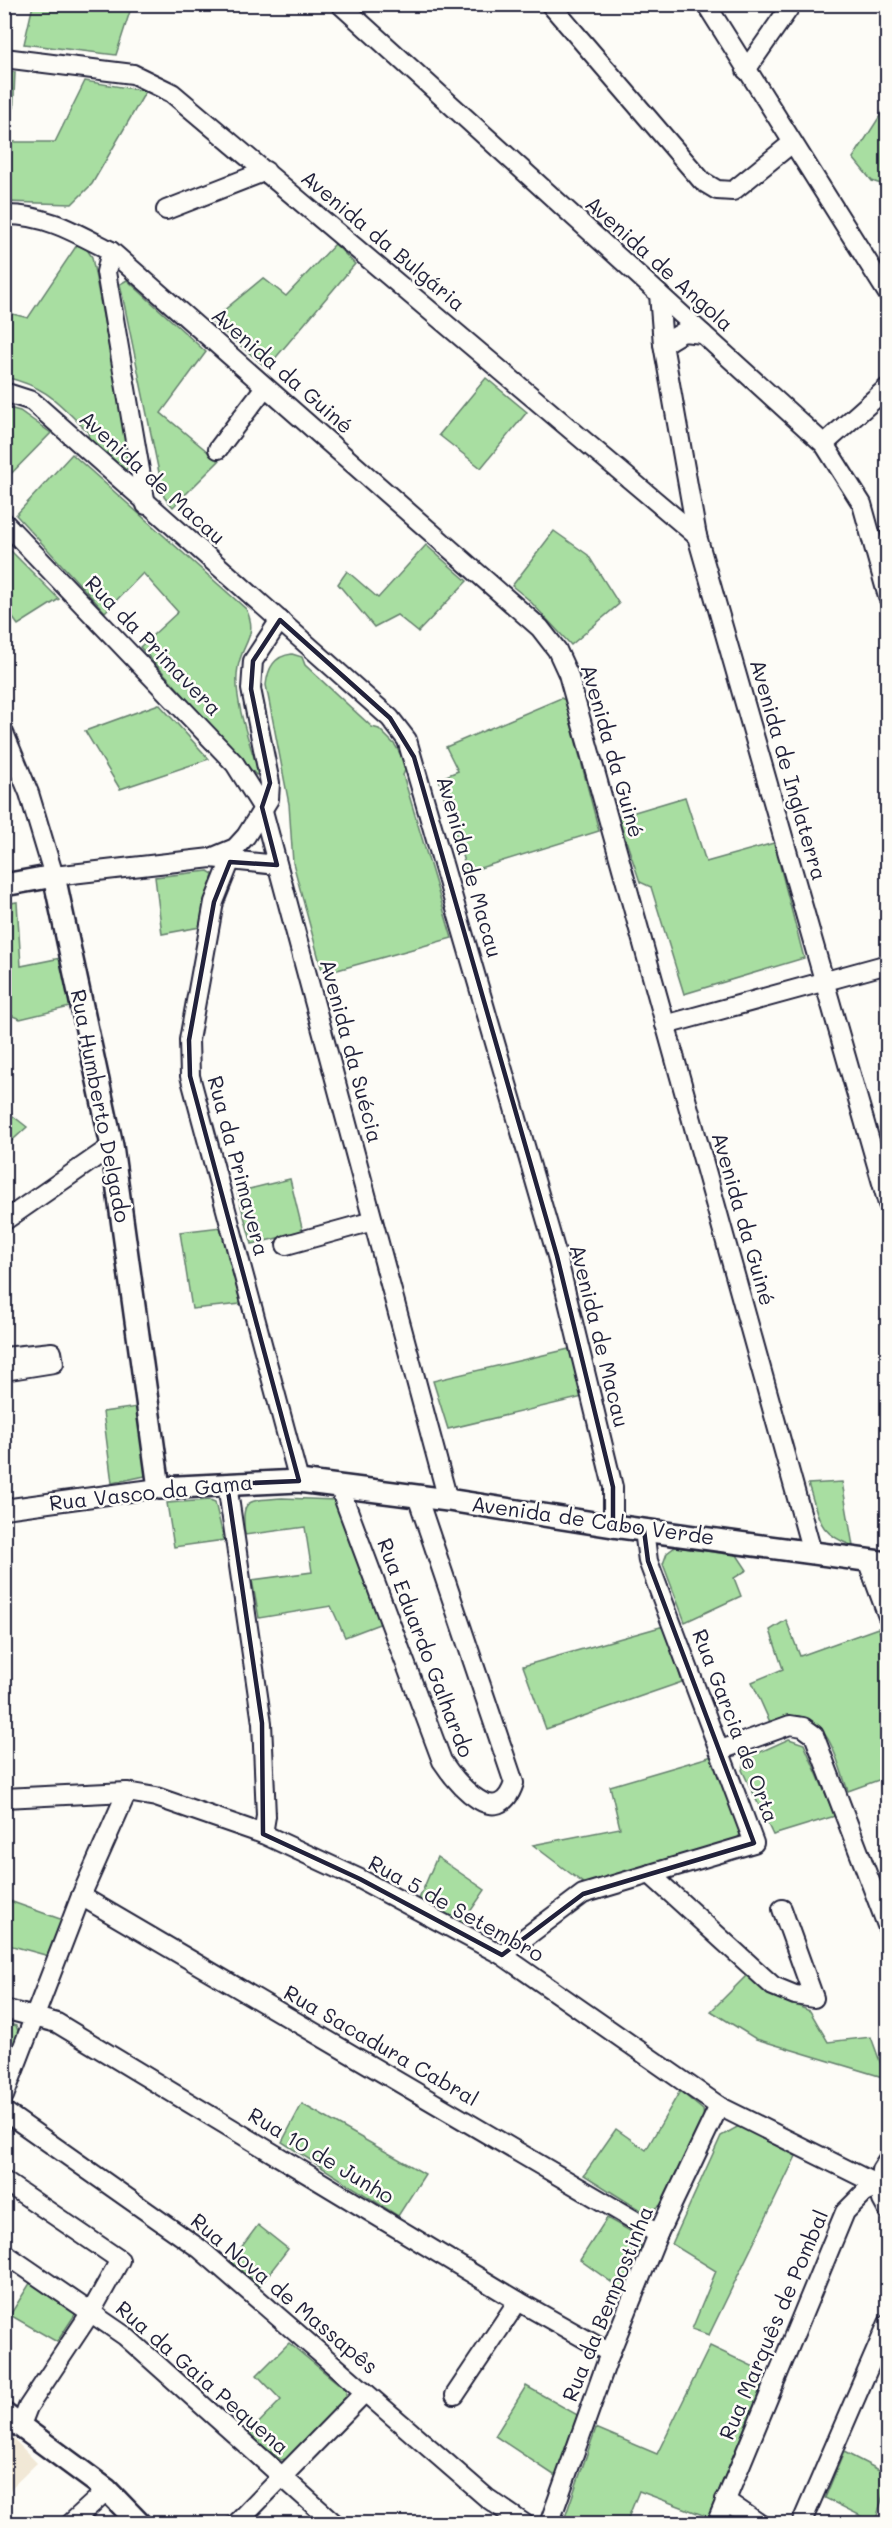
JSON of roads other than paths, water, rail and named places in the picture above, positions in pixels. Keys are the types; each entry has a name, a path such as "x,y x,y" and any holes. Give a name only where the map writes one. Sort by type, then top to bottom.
{"street":[{"name":"Avenida de Angola","path":"340,4 824,444 862,504 888,597"},
{"path":"550,4 702,181 717,190 733,191 792,143"},
{"path":"706,4 888,294"},
{"path":"746,70 792,4"},
{"name":"Avenida da Bulgária","path":"4,58 133,74 172,93 697,536"},
{"path":"166,210 266,171"},
{"name":"Avenida da Guiné","path":"4,215 62,225 111,251 540,628 557,650 568,674 812,1552"},
{"path":"111,251 106,272 146,505"},
{"name":"Avenida de Inglaterra","path":"659,294 663,344 697,536 888,1204"},
{"path":"663,344 683,332 703,334"},
{"path":"218,449 265,387"},
{"path":"824,444 888,387"},
{"name":"Avenida de Macau","path":"4,392 32,401 146,505 390,718 407,740 414,757 557,1256 613,1487 613,1526"},
{"name":"Rua da Primavera","path":"4,522 235,764 262,807"},
{"name":"Avenida da Suécia","path":"280,620 253,661 250,689 270,783 269,799 262,807 448,1500"},
{"name":"Rua Humberto Delgado","path":"4,732 29,793 54,876 112,1146 159,1488"},
{"path":"4,885 54,876 211,858 235,848 246,836 262,807"},
{"path":"211,858 231,862 277,865"},
{"name":"Rua da Primavera","path":"231,862 212,914 189,1040 190,1076 298,1481"},
{"path":"665,1025 888,964"},
{"path":"4,1221 112,1146"},
{"path":"286,1245 373,1221"},
{"path":"4,1358 52,1352 54,1363 4,1371"},
{"name":"Avenida de Cabo Verde","path":"298,1481 877,1561"},
{"name":"Rua Vasco da Gama","path":"4,1509 159,1488 298,1481"},
{"path":"227,1484 262,1723 266,1816 263,1834"},
{"name":"Rua Eduardo Galhardo","path":"339,1486 442,1761 452,1776 483,1804 494,1806 504,1802 511,1794 514,1783 417,1496"},
{"name":"Rua Garcia de Orta","path":"502,1955 583,1894 754,1842 648,1561 644,1530"},
{"path":"877,1561 888,1617"},
{"path":"721,1750 790,1725 803,1727 814,1735 888,1928"},
{"path":"4,2096 81,1896 127,1792"},
{"name":"Rua 5 de Setembro","path":"4,1798 127,1792 156,1797 263,1834 360,1879 502,1955 719,2106 880,2186"},
{"path":"650,1874 773,1986 795,1995 814,1998 782,1909"},
{"name":"Rua Sacadura Cabral","path":"81,1896 658,2234"},
{"name":"Rua 10 de Junho","path":"4,2008 57,2022 518,2301 610,2353"},
{"name":"Rua da Bempostinha","path":"549,2523 610,2353 658,2234 719,2106"},
{"name":"Rua Nova de Massapês","path":"4,2111 200,2249 487,2498 525,2523"},
{"path":"888,2159 881,2170 880,2186 882,2200 888,2211"},
{"path":"4,2181 120,2260 91,2312 28,2407 13,2420 107,2490 140,2523"},
{"name":"Rua Marquês de Pombal","path":"716,2523 845,2211 864,2193 880,2186"},
{"name":"Rua da Gaia Pequena","path":"4,2253 125,2336 334,2523"},
{"path":"455,2395 518,2301"},
{"path":"801,2523 888,2323"},
{"path":"236,2523 365,2392"},
{"path":"70,2523 107,2490"},
{"path":"725,2500 760,2523"}]}
